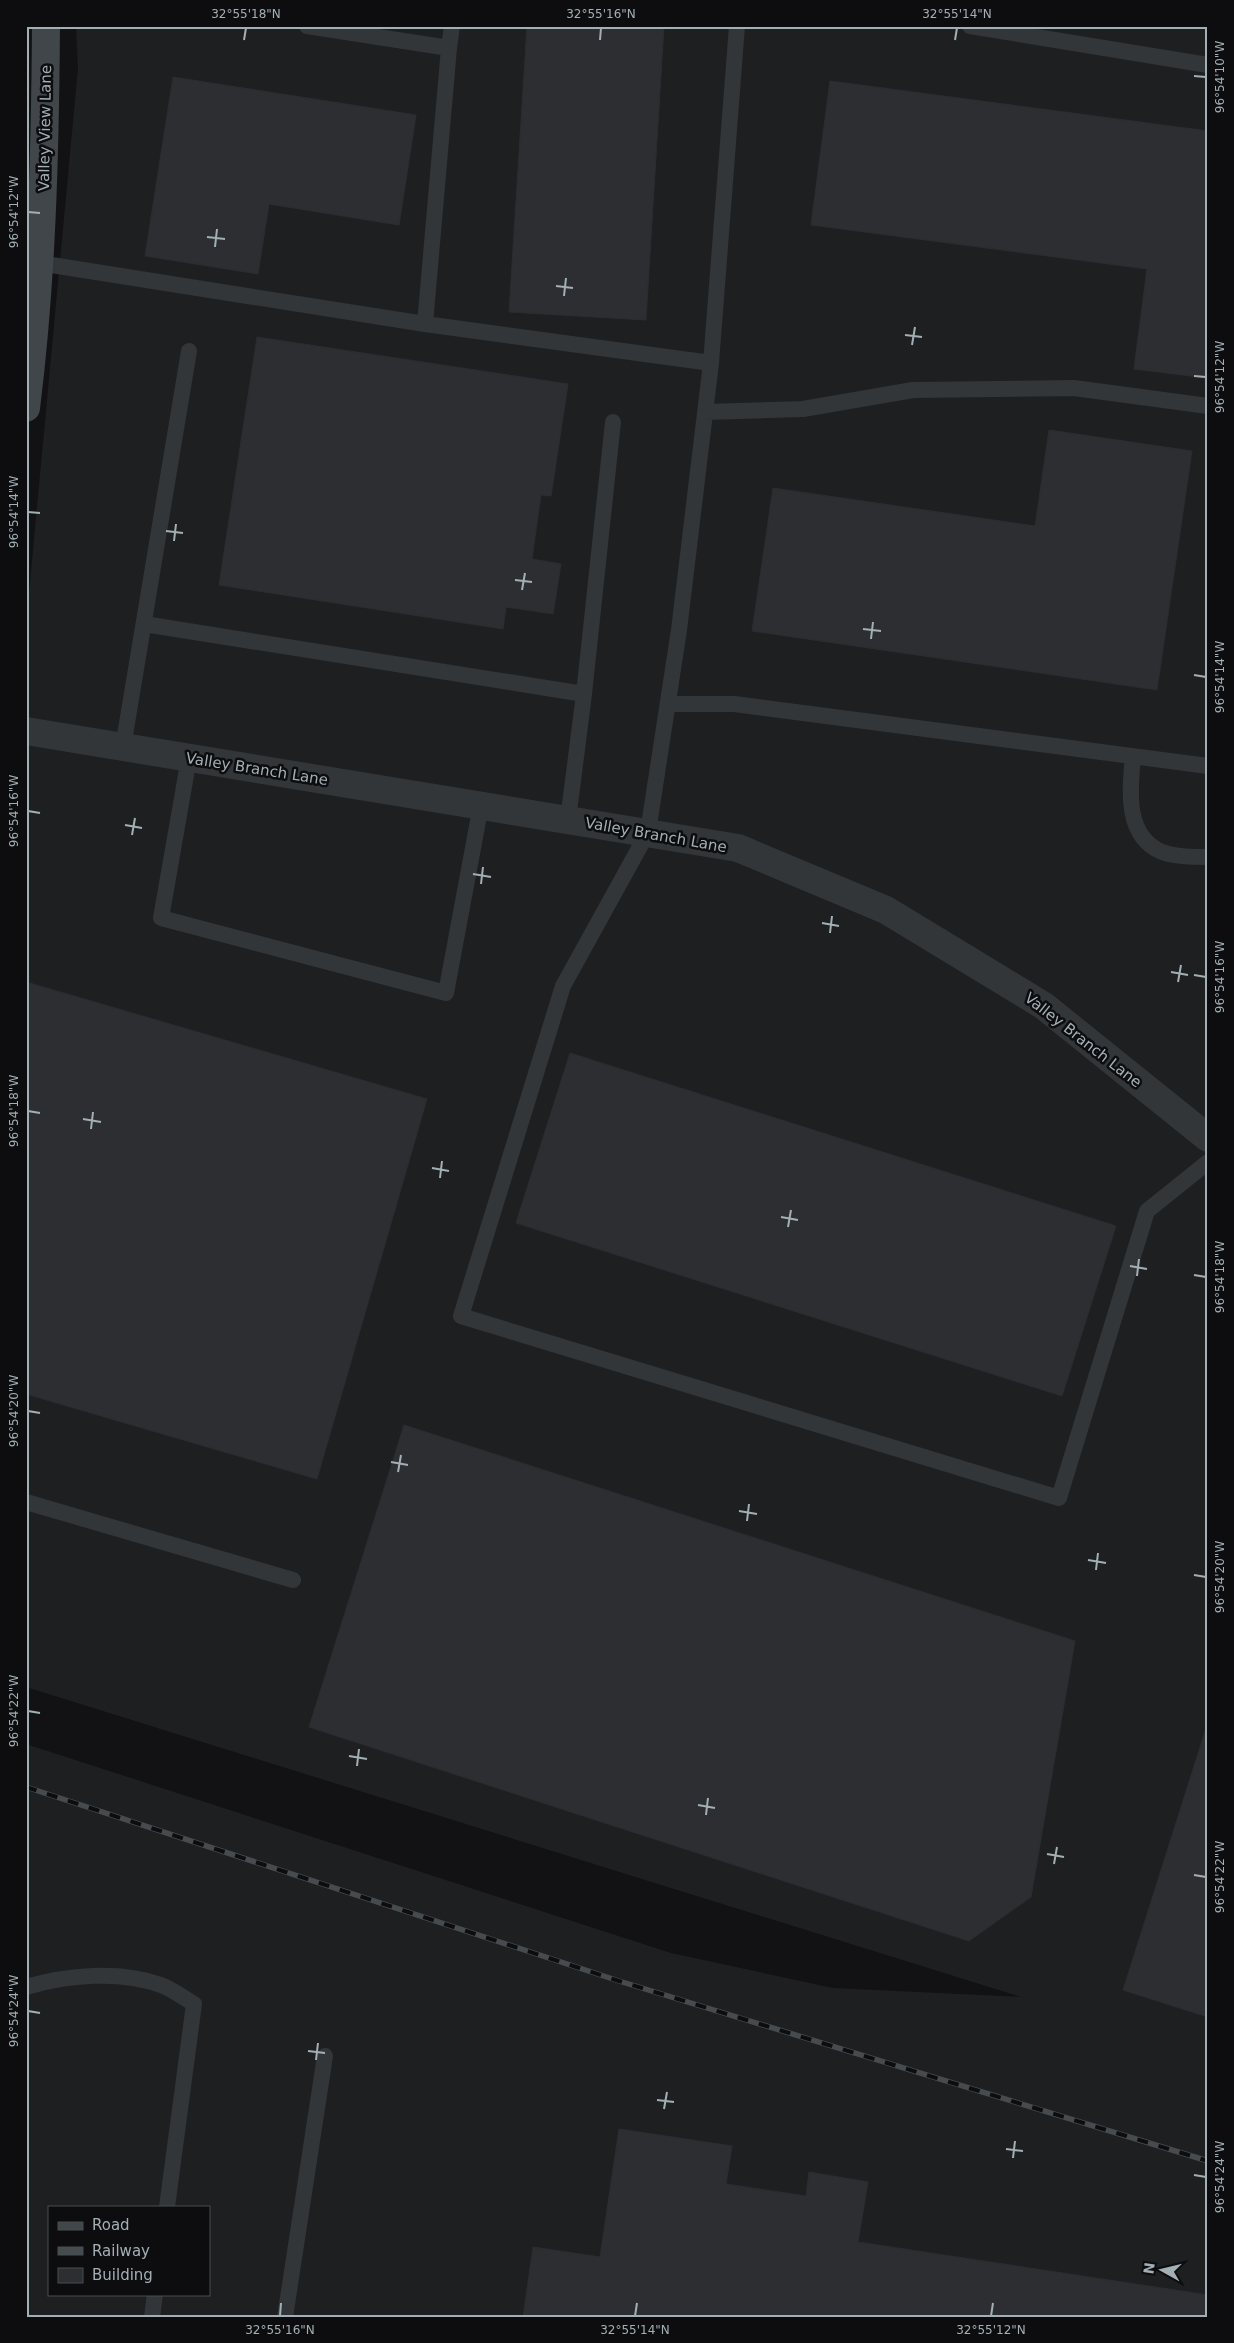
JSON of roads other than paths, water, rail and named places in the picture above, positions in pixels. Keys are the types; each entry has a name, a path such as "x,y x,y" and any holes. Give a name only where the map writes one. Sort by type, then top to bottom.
{"main road":[{"name":"Valley View Lane","path":"26,408 40,263 45,168 46,26"}],"street":[{"name":"Valley Branch Lane","path":"26,731 738,848 886,910 1044,1006 1208,1138"}],"lane":[{"path":"307,26 449,48"},
{"path":"425,324 452,26"},
{"path":"737,26 711,363 668,704 648,832 563,986 461,1316 1059,1498 1147,1212 1208,1162"},
{"path":"970,26 1208,65"},
{"path":"40,263 425,324 711,363"},
{"path":"123,747 189,351"},
{"path":"705,412 803,410 913,390 1074,388 1208,406"},
{"path":"568,820 584,694 613,422"},
{"path":"144,624 584,694"},
{"path":"668,704 734,704 1208,766"},
{"path":"1133,756 1130,796 1131,811 1140,831 1150,846 1164,853 1208,858"},
{"path":"189,758 161,918 446,993 481,805"},
{"path":"26,1502 293,1580"},
{"path":"26,1987 54,1979 126,1976 162,1985 194,2004 167,2206"},
{"path":"285,2317 325,2056"},
{"path":"152,2317 155,2296"}],"railway":[{"path":"26,1787 619,1981 1208,2161"}]}
